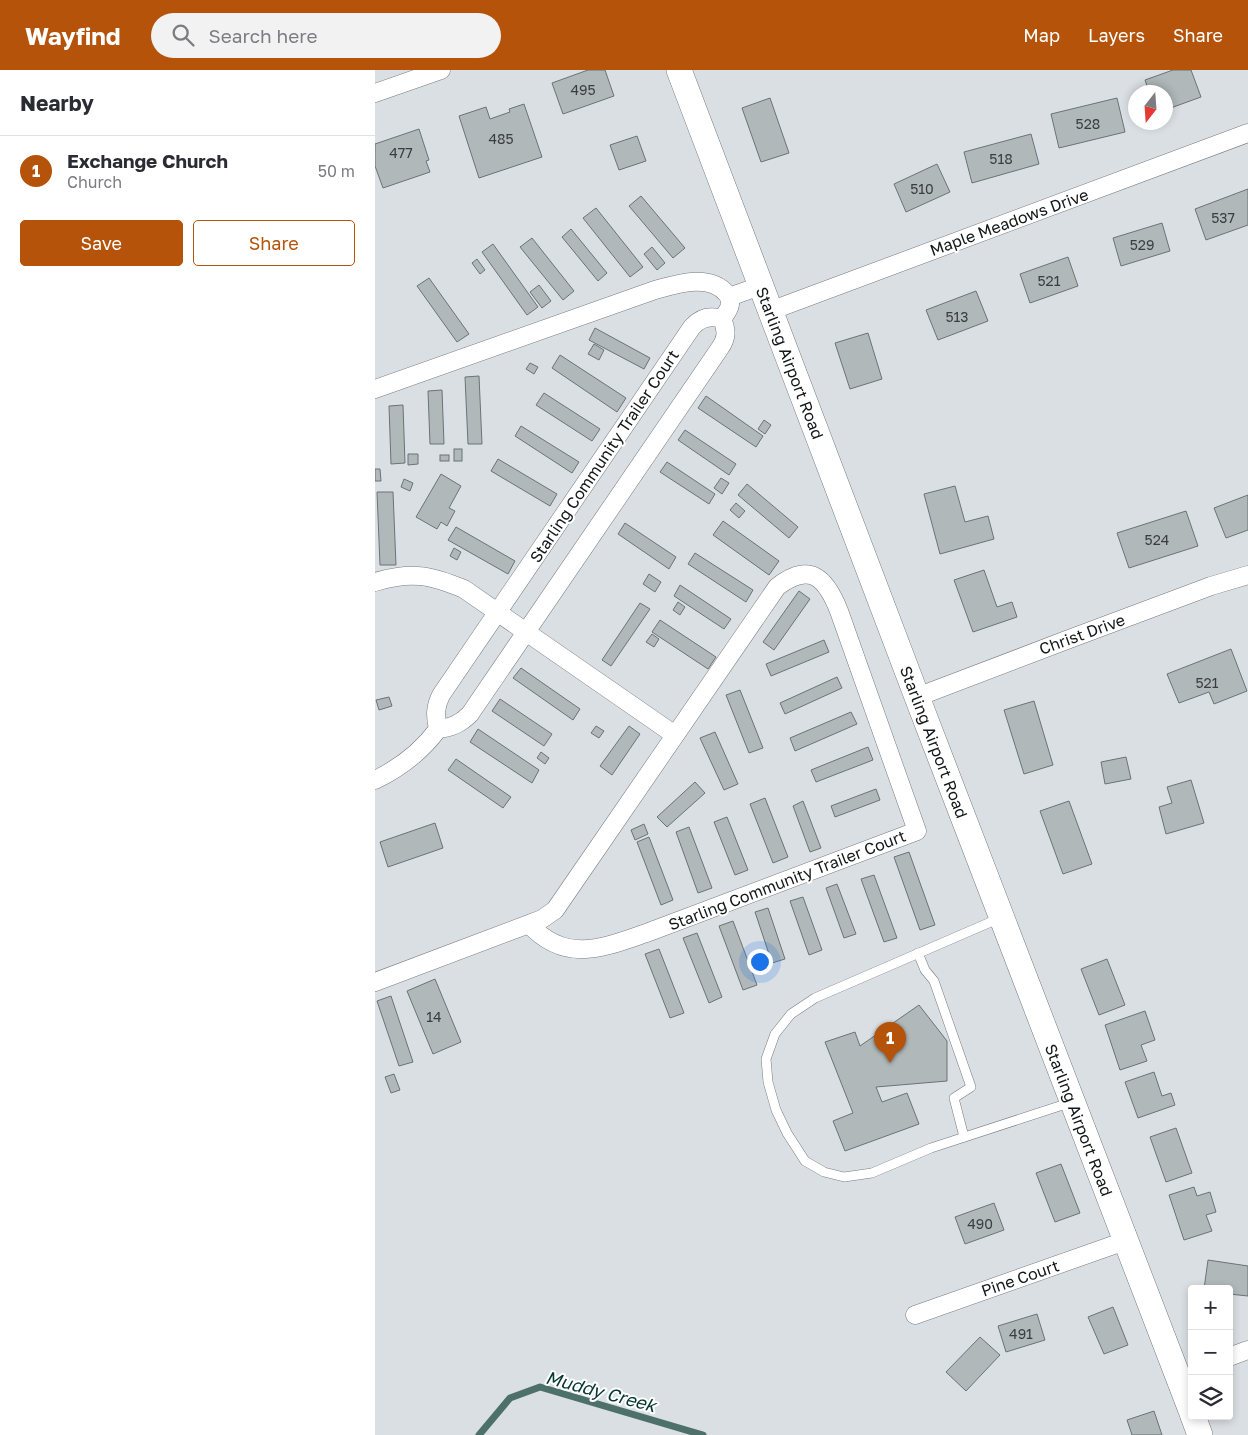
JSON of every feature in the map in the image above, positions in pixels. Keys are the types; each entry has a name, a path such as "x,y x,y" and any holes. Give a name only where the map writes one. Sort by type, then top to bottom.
{"street":[{"path":"375,93 441,70"},
{"name":"Starling Airport Road","path":"679,70 1125,1241 1185,1374 1188,1391"},
{"name":"Maple Meadows Drive","path":"770,311 1248,133"},
{"path":"375,389 676,284 705,282 721,289 729,297 731,303 722,319 726,334 724,342 470,714 457,725 438,729 413,757 385,776 375,780"},
{"path":"729,297 760,286"},
{"name":"Starling Community Trailer Court","path":"438,729 435,712 441,695 692,327 704,318 715,317 722,319"},
{"name":"Christ Drive","path":"917,697 1063,640 1248,574"},
{"name":"Starling Community Trailer Court","path":"375,982 549,915 561,904 777,588 787,580 798,575 811,575 821,580 834,599 917,831 649,932 606,945 584,950 559,946 538,934 529,924"},
{"path":"375,582 394,577 426,576 441,579 464,589 675,735"},
{"name":"Pine Court","path":"915,1314 1125,1241"},
{"path":"1233,1356 1248,1350"},
{"path":"1194,1420 1200,1435"}],"lane":[{"path":"1002,918 815,998 791,1014 775,1034 766,1059 768,1082 776,1110 787,1133 805,1161 824,1172 844,1178 872,1173 931,1148 1072,1102"},
{"path":"917,953 925,970 934,981 971,1087 954,1098 964,1137"}],"building":[{"path":"588,70 605,70 614,96 563,114 552,83"},
{"path":"1173,70 1191,70 1201,97 1173,107 1173,85 1147,85 1145,80"},
{"path":"770,98 789,153 761,162 742,108"},
{"path":"1117,98 1125,132 1059,148 1051,114"},
{"path":"524,104 542,157 479,178 459,116 486,107 490,119 510,112 509,109"},
{"path":"419,129 429,160 426,161 430,172 383,188 375,166 375,144"},
{"path":"1031,134 1039,164 972,183 964,152"},
{"path":"637,136 646,161 619,170 610,145"},
{"path":"937,164 950,192 906,212 894,184"},
{"path":"1248,189 1248,225 1206,240 1195,209"},
{"path":"641,196 685,248 673,258 629,206"},
{"path":"596,208 643,267 630,277 583,218"},
{"path":"1162,223 1170,251 1121,266 1113,238"},
{"path":"571,229 607,273 598,281 562,237"},
{"path":"532,238 574,291 563,300 520,247"},
{"path":"493,244 538,307 527,315 482,252"},
{"path":"652,247 665,263 657,270 644,254"},
{"path":"1068,257 1078,286 1030,303 1020,274"},
{"path":"477,259 485,270 480,274 472,263"},
{"path":"429,278 469,334 457,342 417,286"},
{"path":"539,285 551,301 542,308 530,292"},
{"path":"976,291 988,321 938,340 926,310"},
{"path":"595,328 650,358 644,369 589,340"},
{"path":"868,333 882,379 850,389 835,343"},
{"path":"594,344 604,350 599,360 588,354"},
{"path":"560,355 626,398 617,412 552,368"},
{"path":"530,363 538,367 534,374 526,369"},
{"path":"479,376 482,444 468,444 465,377"},
{"path":"442,390 444,444 430,444 428,391"},
{"path":"544,393 600,429 592,441 536,405"},
{"path":"706,396 763,436 756,447 698,408"},
{"path":"403,405 405,463 391,464 389,406"},
{"path":"764,420 771,425 765,434 758,429"},
{"path":"521,426 579,462 572,473 515,436"},
{"path":"685,430 736,464 729,475 678,440"},
{"path":"454,449 462,449 462,461 454,461"},
{"path":"408,454 418,454 418,464 408,465"},
{"path":"440,455 449,455 449,461 440,461"},
{"path":"498,459 557,494 550,506 491,471"},
{"path":"667,462 715,494 709,504 660,472"},
{"path":"375,469 380,469 381,481 375,481"},
{"path":"441,474 461,486 449,508 455,511 447,526 441,522 437,529 416,517"},
{"path":"721,478 729,483 722,494 714,488"},
{"path":"404,479 413,483 410,491 401,487"},
{"path":"747,484 798,527 789,538 738,495"},
{"path":"955,486 965,522 988,516 994,539 940,554 924,494"},
{"path":"377,492 393,492 396,565 380,565"},
{"path":"1248,495 1248,530 1226,538 1214,508"},
{"path":"736,503 745,511 739,518 730,510"},
{"path":"1186,511 1198,546 1129,568 1117,533"},
{"path":"723,521 779,561 769,575 713,535"},
{"path":"625,523 676,557 669,569 618,534"},
{"path":"456,527 515,561 508,574 448,540"},
{"path":"454,548 461,552 457,560 450,556"},
{"path":"695,553 753,590 746,602 688,564"},
{"path":"984,570 997,607 1012,602 1017,617 973,632 954,580"},
{"path":"649,574 661,582 655,592 643,584"},
{"path":"680,585 731,619 724,629 674,596"},
{"path":"799,591 810,599 774,650 763,642"},
{"path":"678,602 685,607 680,615 673,610"},
{"path":"640,603 650,609 611,666 602,660"},
{"path":"660,620 716,657 708,669 652,632"},
{"path":"652,634 659,639 654,647 646,642"},
{"path":"824,640 829,652 771,676 766,664"},
{"path":"1231,649 1247,691 1214,704 1209,692 1179,703 1167,674"},
{"path":"521,668 580,709 573,720 513,678"},
{"path":"837,677 842,688 785,714 780,703"},
{"path":"740,690 763,748 749,753 726,695"},
{"path":"389,697 392,706 379,710 376,700"},
{"path":"500,699 552,734 544,746 492,711"},
{"path":"1034,701 1053,765 1024,774 1004,710"},
{"path":"851,712 857,724 795,751 790,738"},
{"path":"596,726 604,731 599,738 591,733"},
{"path":"629,726 640,734 612,775 600,766"},
{"path":"478,729 539,770 532,783 470,742"},
{"path":"715,732 738,784 724,790 700,738"},
{"path":"868,747 873,760 816,782 811,770"},
{"path":"541,752 549,758 545,764 537,758"},
{"path":"1126,757 1131,779 1105,784 1101,762"},
{"path":"456,759 511,797 503,808 448,770"},
{"path":"1191,780 1204,823 1166,834 1159,807 1172,803 1167,787"},
{"path":"695,782 705,793 667,827 657,817"},
{"path":"876,789 880,800 835,817 831,806"},
{"path":"765,798 788,857 773,863 750,804"},
{"path":"803,801 821,848 810,852 793,806"},
{"path":"1069,801 1092,864 1063,874 1040,811"},
{"path":"727,817 748,870 735,875 714,822"},
{"path":"435,823 443,848 388,867 380,842"},
{"path":"644,824 648,834 635,840 631,830"},
{"path":"689,827 712,888 698,893 676,832"},
{"path":"649,837 673,900 661,905 637,842"},
{"path":"909,852 935,925 920,930 894,857"},
{"path":"874,875 897,938 884,942 861,879"},
{"path":"837,884 856,934 844,938 826,888"},
{"path":"803,897 822,950 809,955 790,901"},
{"path":"768,908 785,959 772,963 755,912"},
{"path":"733,921 757,985 743,990 719,926"},
{"path":"697,933 722,997 709,1003 683,938"},
{"path":"659,949 684,1013 670,1018 645,954"},
{"path":"1107,959 1125,1005 1099,1015 1081,969"},
{"path":"435,979 461,1042 433,1054 407,991"},
{"path":"391,996 413,1062 399,1066 377,1001"},
{"path":"919,1005 947,1041 947,1081 876,1087 882,1102 907,1093 919,1124 845,1151 833,1121 853,1113 825,1042 855,1032 860,1046"},
{"path":"1145,1011 1155,1040 1141,1045 1147,1061 1120,1070 1105,1025"},
{"path":"1154,1072 1162,1096 1171,1093 1175,1105 1138,1118 1125,1082"},
{"path":"394,1074 400,1090 391,1093 385,1077"},
{"path":"1176,1128 1192,1173 1166,1182 1150,1137"},
{"path":"1061,1164 1080,1213 1055,1222 1036,1173"},
{"path":"1194,1187 1197,1196 1210,1192 1216,1212 1206,1215 1212,1231 1184,1240 1169,1195"},
{"path":"994,1203 1004,1230 965,1244 955,1217"},
{"path":"1208,1260 1248,1266 1248,1296 1233,1294 1233,1285 1205,1285"},
{"path":"1113,1307 1128,1345 1104,1354 1088,1317"},
{"path":"1037,1314 1045,1340 1006,1352 998,1326"},
{"path":"980,1337 1000,1355 966,1391 946,1372"},
{"path":"1154,1411 1162,1435 1132,1435 1127,1420"}],"waterway":[{"name":"Muddy Creek","path":"479,1435 510,1398 540,1387 703,1435"}],"place":[{"name":"Exchange Church","path":"890,1063"}]}
